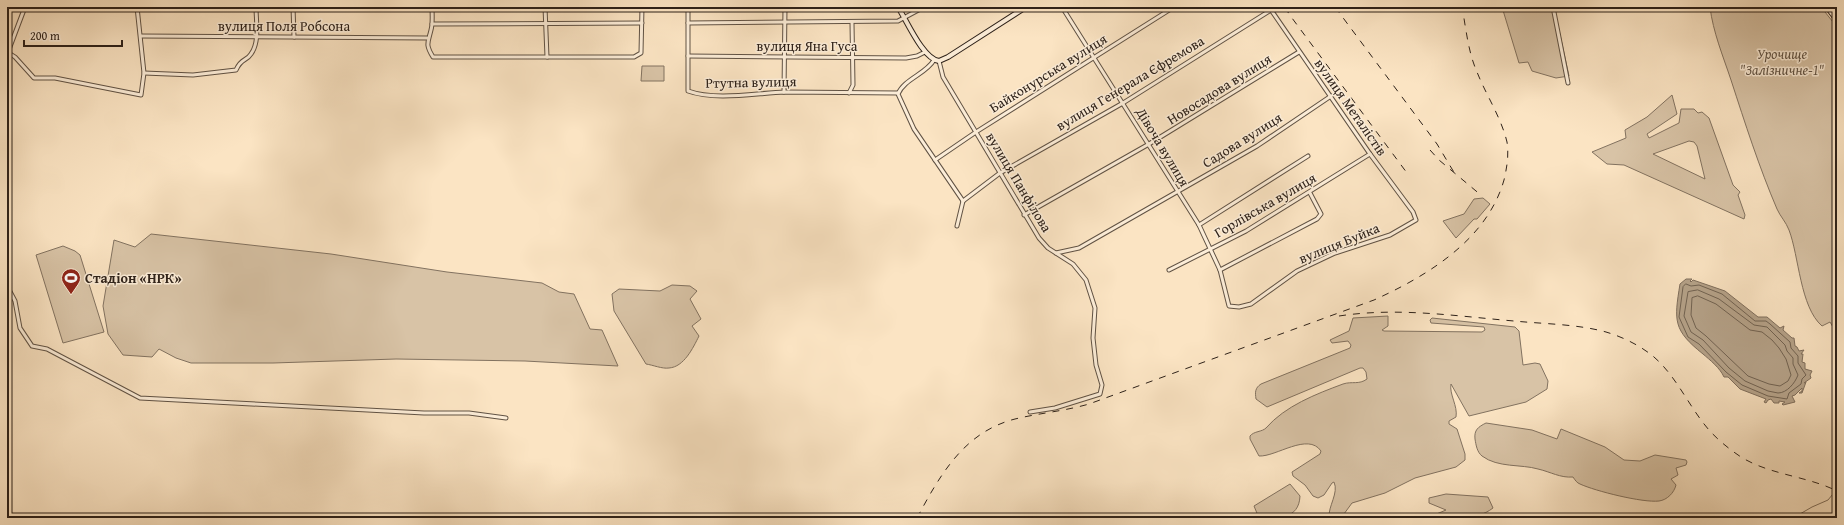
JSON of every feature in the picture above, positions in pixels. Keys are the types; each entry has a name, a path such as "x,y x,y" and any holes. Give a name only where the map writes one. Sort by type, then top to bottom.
{"main road":[{"path":"898,7 925,52 937,61 948,57 1026,7"},
{"path":"1827,7 1837,20"}],"street":[{"path":"25,7 7,52 15,57 34,78 55,78 141,95 144,73 137,7"},
{"path":"144,73 193,75 236,70 240,61 251,55 256,37 256,7"},
{"path":"293,7 294,37"},
{"path":"432,7 432,24 427,38 428,50 433,57 634,57 641,53 642,7"},
{"path":"545,7 547,57"},
{"name":"Ртутна вулиця","path":"688,7 688,91 696,94 726,95 784,92 898,93"},
{"path":"784,92 785,7"},
{"path":"688,22 852,23 898,21 924,7"},
{"name":"Дівоча вулиця","path":"1062,7 1199,225 1220,270 1229,306"},
{"name":"Байконурська вулиця","path":"935,160 976,132 1174,7"},
{"path":"1553,7 1568,84"},
{"name":"вулиця Металістів","path":"1270,8 1370,154 1413,212 1416,220"},
{"name":"вулиця Генерала Єфремова","path":"963,201 1000,173 1123,103 1270,8"},
{"path":"432,24 642,23"},
{"path":"850,93 853,85 852,23"},
{"name":"вулиця Поля Робсона","path":"141,36 427,38"},
{"name":"вулиця Яна Гуса","path":"688,56 852,56 906,58 917,56 925,52"},
{"name":"Новосадова вулиця","path":"1024,215 1149,144 1299,52"},
{"path":"937,61 917,74 898,93 914,129 963,201 957,226"},
{"name":"вулиця Панфілова","path":"937,61 943,77 1024,215 1039,238 1056,253 1073,264 1086,280 1095,308 1093,338 1096,365 1102,385 1100,394 1055,408 1030,412"},
{"name":"Садова вулиця","path":"1056,253 1078,248 1257,146 1331,96"},
{"name":"Горлівська вулиця","path":"1169,270 1210,250 1310,193 1370,154"},
{"path":"1199,225 1308,156"},
{"path":"1220,270 1318,219 1321,214 1310,193"},
{"name":"вулиця Буйка","path":"1229,306 1238,307 1251,304 1297,271 1335,253 1390,234 1416,220"},
{"path":"7,286 15,301 20,328 32,346 47,349 140,398 424,413 469,413 506,418"}],"green space":[{"path":"1502,7 1554,7 1569,76 1556,78 1532,71 1528,62 1519,63"},
{"name":"Урочище \"Залізничне-1\"","path":"1710,7 1821,7 1837,27 1837,334 1830,322 1822,326 1809,307 1801,281 1789,230 1777,209 1758,161 1713,26"},
{"path":"642,66 664,66 664,81 641,81"},
{"path":"1672,95 1677,114 1647,134 1649,138 1679,123 1681,109 1694,109 1698,113 1702,112 1709,118 1733,185 1740,192 1738,195 1745,215 1744,219 1624,165 1607,164 1592,152 1626,138 1625,130 1647,117","holes":["1689,141 1694,142 1697,146 1705,179 1653,154"]},
{"path":"1483,198 1490,204 1477,219 1474,219 1456,238 1443,221 1464,214 1474,199"},
{"path":"151,234 331,254 447,272 542,283 559,292 574,294 590,329 602,330 618,366 525,361 396,359 273,363 191,363 176,358 159,349 152,357 123,355 108,334 103,306 114,240 135,247"},
{"name":"Стадіон «НРК»","path":"63,246 80,255 104,332 63,343 36,255"},
{"path":"672,285 690,286 697,291 690,299 701,319 692,326 699,336 684,361 674,367 663,368 646,364 614,311 612,294 619,289 660,291"},
{"path":"1388,316 1388,326 1382,330 1384,331 1482,332 1485,330 1484,327 1431,323 1430,320 1432,318 1515,327 1519,331 1523,365 1535,363 1540,364 1548,381 1547,389 1526,402 1469,416 1451,384 1456,417 1449,421 1449,424 1457,429 1465,454 1465,460 1456,467 1415,478 1385,493 1352,503 1341,518 1329,518 1335,491 1334,482 1324,495 1318,498 1313,496 1305,485 1293,476 1292,472 1320,454 1321,451 1315,446 1300,444 1274,453 1259,456 1250,439 1250,436 1264,429 1282,413 1312,397 1343,384 1364,381 1367,379 1366,372 1363,368 1360,368 1267,407 1256,399 1256,390 1261,384 1350,348 1351,345 1348,341 1332,343 1330,340 1349,331 1353,318"},
{"path":"1486,423 1532,430 1557,439 1561,429 1605,447 1624,460 1640,461 1655,455 1686,460 1687,462 1686,465 1676,468 1678,475 1671,479 1676,485 1674,491 1667,498 1659,501 1652,501 1631,498 1587,487 1578,483 1573,477 1564,477 1531,467 1502,464 1488,460 1479,452 1475,439 1477,429"},
{"path":"1290,484 1300,496 1299,504 1296,510 1286,516 1259,518 1254,506"},
{"path":"1446,494 1488,497 1493,508 1470,517 1453,519 1427,518 1446,510 1429,503 1429,498"}],"water":[{"path":"1686,279 1692,279 1690,281 1691,282 1693,280 1725,291 1758,317 1767,317 1780,328 1784,326 1783,330 1794,338 1795,346 1799,351 1804,350 1801,354 1803,354 1802,362 1805,363 1805,369 1812,371 1810,375 1811,378 1804,383 1806,382 1802,393 1799,393 1802,391 1802,388 1792,396 1795,402 1783,405 1782,404 1785,402 1779,401 1779,403 1774,403 1771,399 1766,403 1764,402 1766,399 1740,389 1728,377 1724,377 1715,364 1693,346 1681,331 1677,316 1680,284"}],"waterway":[{"path":"1793,518 1828,500 1837,489"}],"railway":[{"path":"1285,7 1407,173"},
{"path":"1335,7 1437,144 1455,174"},
{"path":"917,518 935,486 956,457 981,434 997,425 1015,419 1089,404 1374,300 1414,280 1452,254 1484,221 1496,201 1504,180 1508,152 1507,142 1501,124 1474,64 1469,48 1462,7"},
{"path":"1430,150 1439,160 1482,196"},
{"path":"1339,316 1383,312 1426,313 1572,326 1595,329 1612,334 1638,346 1654,357 1676,383 1709,430 1728,448 1741,457 1764,468 1813,482 1837,491"}],"place":[{"name":"Стадіон «НРК»","path":"71,295"}]}
